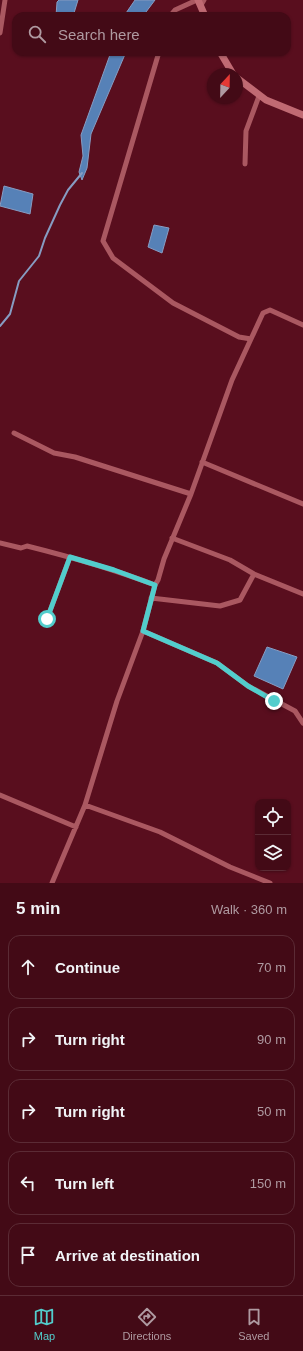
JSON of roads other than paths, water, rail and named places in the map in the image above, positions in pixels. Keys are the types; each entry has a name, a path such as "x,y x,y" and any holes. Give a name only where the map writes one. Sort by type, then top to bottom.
{"main road":[{"path":"200,1 204,12"},
{"path":"222,56 229,68"},
{"path":"243,83 259,96 303,115"}],"street":[{"path":"0,33 5,0"},
{"path":"173,12 175,10 200,1"},
{"path":"158,56 103,242 113,258 173,303 239,337 251,339"},
{"path":"245,164 246,131 259,96"},
{"path":"52,883 85,805 117,701 143,631 155,585 172,538 191,494 232,380 263,313 270,310 303,325"},
{"path":"14,432 54,452 191,494"},
{"path":"202,462 303,504"},
{"path":"172,538 230,560 254,574 303,594"},
{"path":"0,543 21,548 27,546 70,557 114,570 155,585"},
{"path":"47,619 70,557"},
{"path":"151,598 220,606 240,600 254,574"},
{"path":"143,631 217,663 248,686 295,712 303,723"},
{"path":"0,795 76,827"},
{"path":"85,805 160,832 230,867 270,883"}],"water":[{"path":"59,0 78,0 74,12 56,12 57,2"},
{"path":"135,0 155,0 146,12 127,12"},
{"path":"110,56 124,56 91,134 87,168 82,180 79,172 83,156 81,135"},
{"path":"4,186 33,194 30,214 0,206"},
{"path":"154,225 169,228 162,253 148,247"},
{"path":"267,647 297,657 283,689 254,676"}],"waterway":[{"path":"0,326 10,314 19,281 39,256 45,238 60,205 68,190 82,173"}]}
